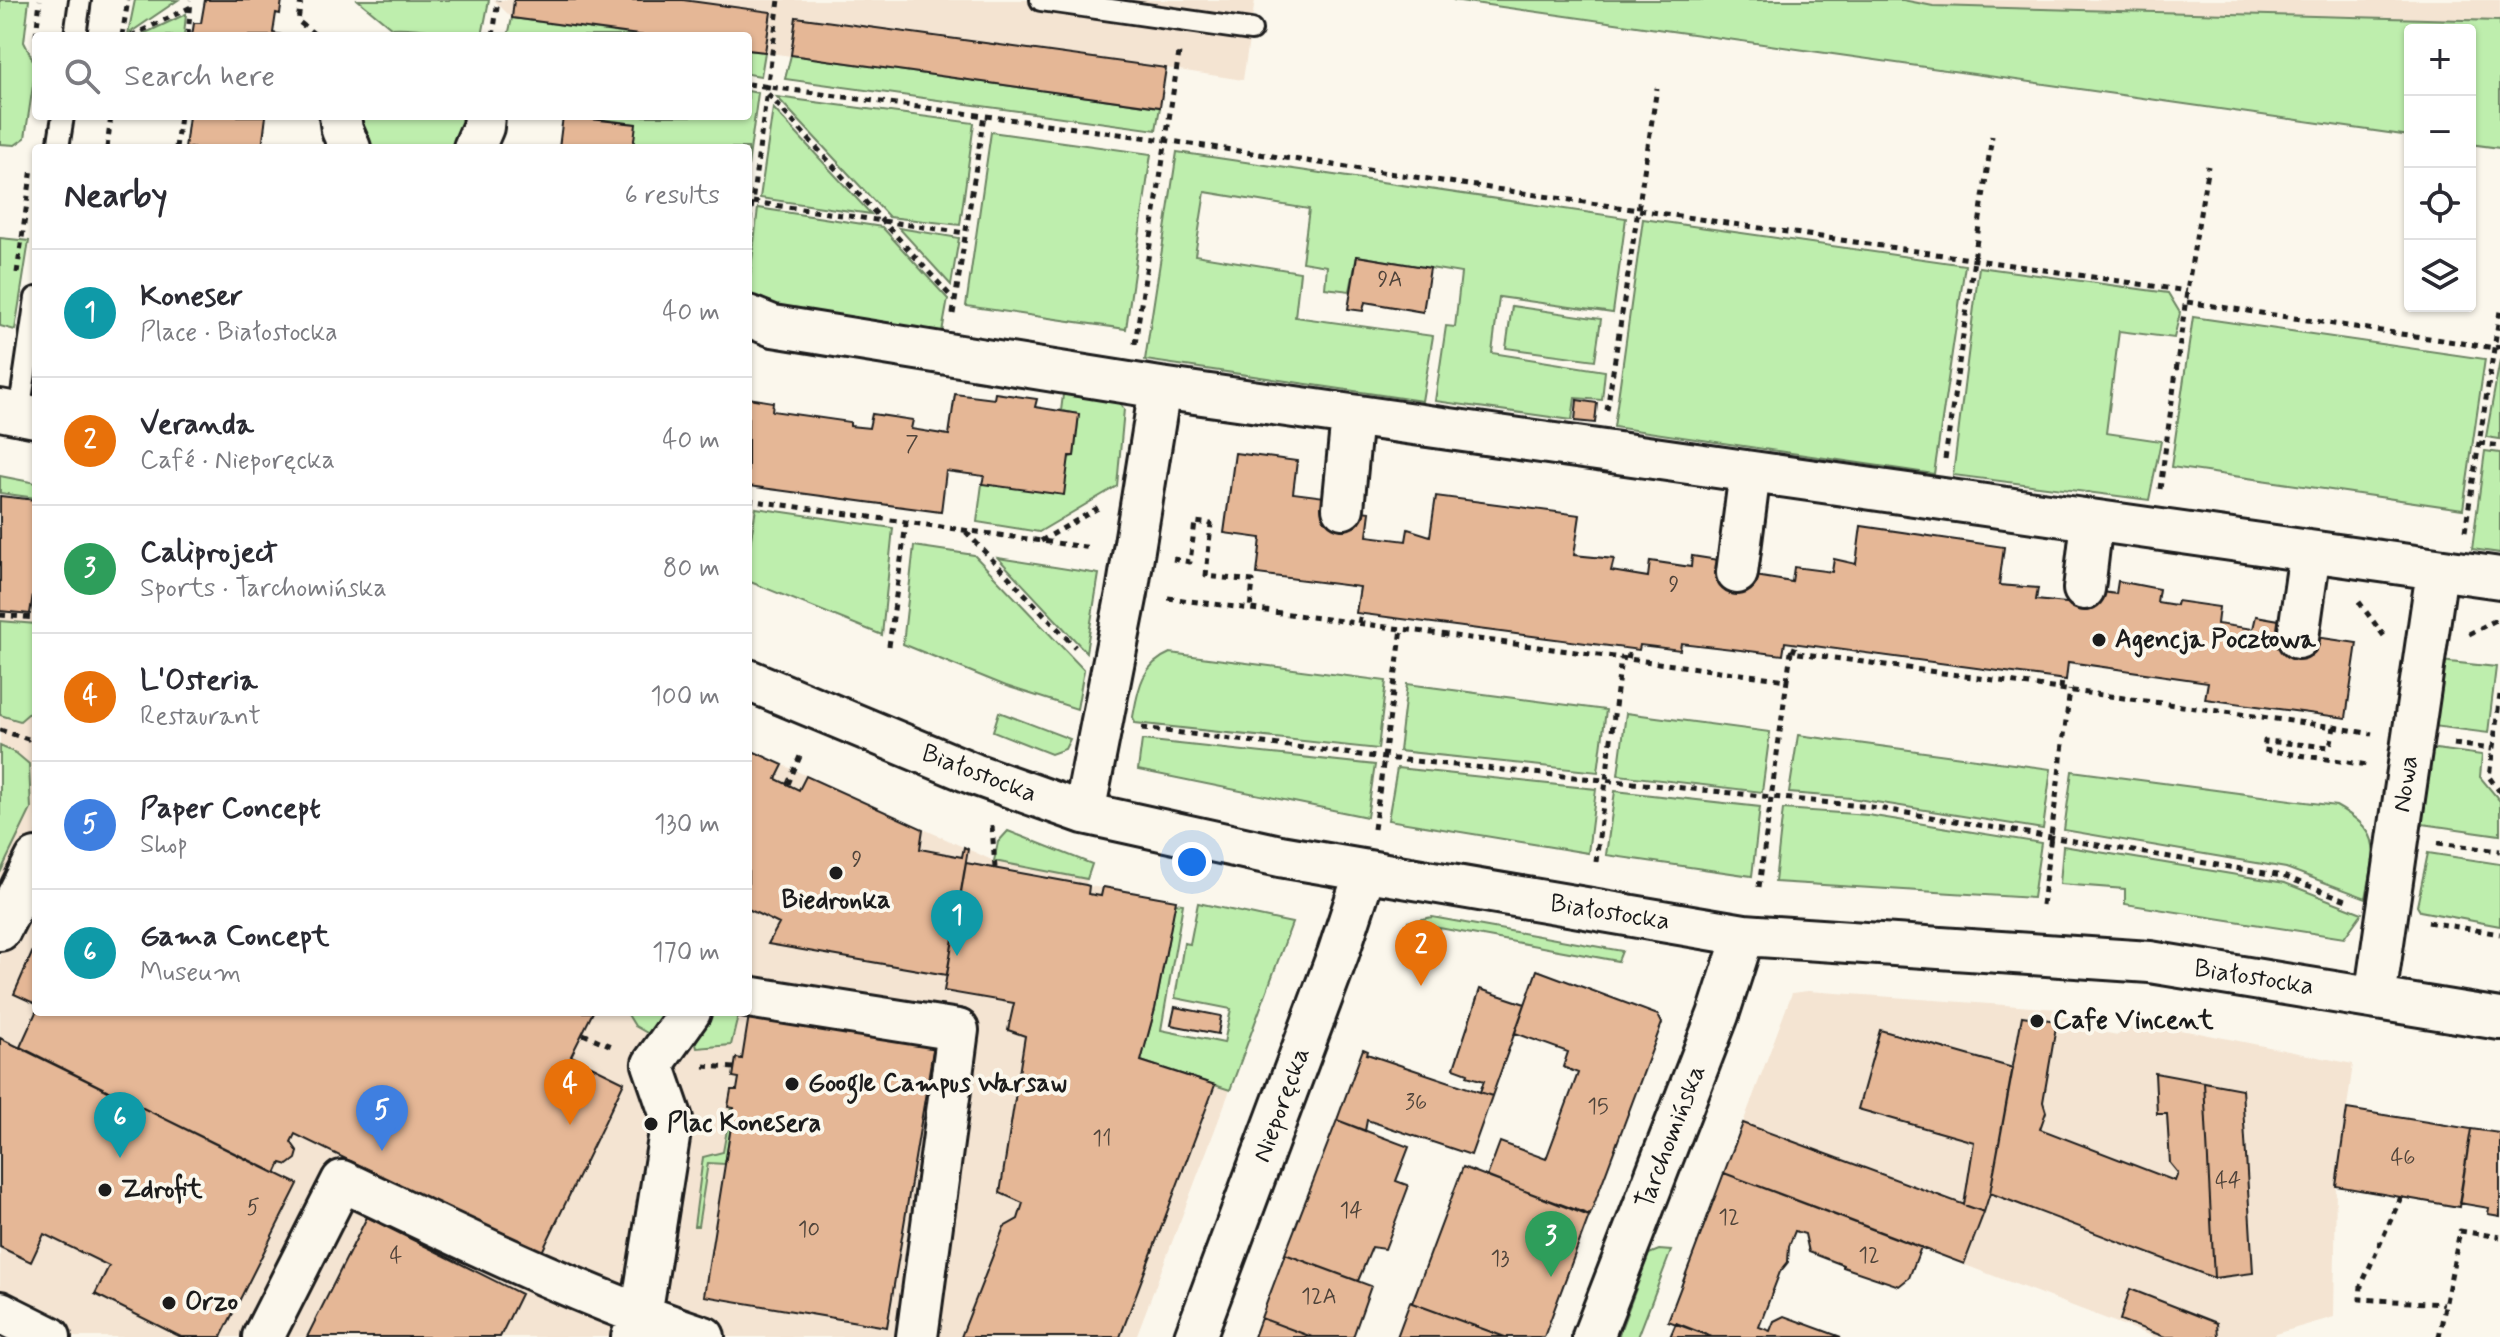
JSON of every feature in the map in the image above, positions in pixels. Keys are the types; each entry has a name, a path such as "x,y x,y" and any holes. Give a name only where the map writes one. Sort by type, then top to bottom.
{"street":[{"path":"341,120 348,144"},
{"path":"476,144 484,120"},
{"path":"752,318 773,326 1145,386 2500,578"},
{"path":"1084,813 1145,480 1145,386"},
{"path":"1343,508 1352,416"},
{"path":"1737,573 1750,472"},
{"path":"2084,589 2092,521"},
{"path":"2298,638 2317,553"},
{"name":"Nowa","path":"2375,998 2420,685 2448,572"},
{"name":"Białostocka","path":"752,682 974,774 1084,813 1365,872 1744,935 2150,962 2500,1019"},
{"path":"0,930 32,867"},
{"name":"Nieporęcka","path":"1195,1337 1338,954 1365,872"},
{"name":"Tarchomińska","path":"1593,1337 1718,1015 1744,935"},
{"path":"752,998 958,1030 917,1337"},
{"path":"637,1327 672,1119 653,1064 687,1016"},
{"path":"263,1337 342,1181 534,1272 637,1327 704,1337"},
{"path":"0,1312 50,1337"}],"lane":[{"path":"76,32 80,0"},
{"path":"1041,0 1251,30"},
{"path":"59,144 62,120"},
{"path":"18,413 32,324"}],"path":[{"path":"36,32 40,0"},
{"path":"123,32 128,0"},
{"path":"301,0 298,21 312,32"},
{"path":"494,32 498,0"},
{"path":"752,208 779,0"},
{"path":"138,32 191,4"},
{"path":"188,32 191,4"},
{"path":"1145,386 1164,140 1184,20"},
{"path":"752,84 1164,140 2187,291"},
{"path":"1600,451 1657,88"},
{"path":"768,94 955,301"},
{"path":"947,354 984,115"},
{"path":"108,144 110,120"},
{"path":"176,144 180,120"},
{"path":"1939,499 1992,136"},
{"path":"2154,530 2187,291 2208,166"},
{"path":"16,278 32,170"},
{"path":"753,202 965,233"},
{"path":"2187,302 2497,347"},
{"path":"2448,572 2479,443 2497,347 2500,311"},
{"path":"2479,443 2500,446"},
{"path":"1040,541 1145,480"},
{"path":"752,501 1103,550"},
{"path":"1190,562 1195,522 1211,524 1206,576 1253,581 1250,609"},
{"path":"889,646 906,524"},
{"path":"965,531 1110,684"},
{"path":"2317,553 2420,685"},
{"path":"1210,604 1787,680"},
{"path":"1359,623 1361,614"},
{"path":"0,615 32,618"},
{"path":"1374,829 1402,629"},
{"path":"1759,887 1791,652 1796,644"},
{"path":"1596,862 1615,711 1625,658 1630,649"},
{"path":"1793,652 2367,733"},
{"path":"2061,689 2062,679"},
{"path":"2042,905 2070,690"},
{"path":"2500,695 2489,777 2500,792"},
{"path":"1101,723 1385,758 1871,807 2283,876 2388,915 2500,934"},
{"path":"2334,727 2330,747 2265,741 2264,750 2408,771"},
{"path":"0,730 28,739 32,736"},
{"path":"788,784 801,754"},
{"path":"991,817 995,868"},
{"path":"2398,837 2500,851"},
{"path":"2401,1197 2361,1286 2360,1299 2444,1304"},
{"path":"2439,1337 2460,1231 2500,1237"}],"shaded area":[{"path":"494,0 1255,0 1243,80 1166,68 1160,107 752,51 752,32 616,32 512,18"},
{"path":"1903,0 2500,0 2500,21 1933,6"},
{"path":"0,496 32,500 32,1016 752,1016 752,751 994,861 1087,879 1086,885 1089,886 1176,900 1155,1009 1141,1060 1230,1090 1136,1337 0,1337"},
{"path":"1808,991 2059,1009 2079,1012 2081,1028 2118,1035 2133,1023 2353,1064 2336,1186 2334,1317 2275,1334 2275,1337 2154,1337 1724,1173 1792,993"}],"green space":[{"path":"0,0 29,0 24,42 32,58 32,92 25,138 15,145 0,144"},
{"path":"135,0 178,0 131,32 128,32"},
{"path":"358,0 489,0 483,32 392,28"},
{"path":"1453,0 1903,0 1933,6 2500,21 2500,148 2476,145 2476,24 2404,24 2404,135"},
{"path":"186,14 184,32 148,32"},
{"path":"512,18 614,32 509,32"},
{"path":"752,50 765,52 761,76 752,75"},
{"path":"791,55 1160,107 1156,130 785,79"},
{"path":"752,92 758,93 751,144 633,144 635,124 608,120 752,120"},
{"path":"777,97 974,123 960,225 889,217"},
{"path":"773,108 871,214 760,198"},
{"path":"356,120 466,120 458,144 366,144"},
{"path":"991,132 1151,154 1126,329 966,306"},
{"path":"1177,152 1626,218 1613,313 1499,297 1492,353 1605,371 1602,400 1575,398 1572,420 1435,401 1446,326 1455,327 1461,273 1357,256 1350,291 1325,288 1327,266 1302,262 1309,209 1205,192 1195,255 1300,272 1295,317 1433,336 1422,401 1145,360"},
{"path":"758,208 882,227 948,299 942,332 775,306 752,297 752,260"},
{"path":"1643,219 1965,265 1934,474 1614,427"},
{"path":"899,228 959,238 951,285"},
{"path":"0,238 29,241 15,330 0,326"},
{"path":"1979,267 2168,293 2180,313 2174,338 2119,331 2106,433 2161,441 2149,500 1953,475"},
{"path":"1512,306 1601,319 1595,360 1506,348"},
{"path":"2193,317 2485,359 2463,509 2171,467"},
{"path":"2500,360 2500,439 2486,437"},
{"path":"1064,387 1113,395 1124,409 1117,486 1039,532 977,522 982,484 1074,456 1079,414 1061,411"},
{"path":"2485,451 2500,453 2500,553 2472,549"},
{"path":"0,476 32,482 32,497 0,493"},
{"path":"756,508 893,528 882,635 752,583 752,532"},
{"path":"914,546 974,555 1084,670 1077,709 1006,686 903,644"},
{"path":"998,558 1099,574 1086,652"},
{"path":"0,621 32,624 32,710 20,721 0,715"},
{"path":"1170,653 1386,681 1378,749 1135,723 1133,717 1142,679 1153,664"},
{"path":"2440,661 2496,667 2488,733 2433,726"},
{"path":"1407,684 1606,710 1598,772 1399,751"},
{"path":"999,712 1070,739 1065,749 1051,754 993,731"},
{"path":"1626,713 1770,732 1762,792 1618,775"},
{"path":"1798,735 2051,769 2043,829 1851,798 1789,793"},
{"path":"1142,740 1375,765 1367,817 1138,770"},
{"path":"0,746 16,753 29,764 31,809 0,873"},
{"path":"2436,749 2482,755 2480,777 2500,801 2500,835 2422,824 2431,752"},
{"path":"1397,768 1596,789 1588,853 1388,820"},
{"path":"2072,771 2336,806 2363,825 2373,844 2366,898 2286,868 2064,830"},
{"path":"1615,791 1760,807 1752,876 1606,855"},
{"path":"1783,809 1868,815 2041,843 2033,898 1775,882"},
{"path":"1008,831 1092,864 1087,879 994,861 998,842"},
{"path":"2063,846 2285,883 2362,913 2344,938 2125,904 2125,889 2060,884"},
{"path":"2428,853 2500,864 2500,926 2420,911 2417,906"},
{"path":"1175,903 1183,904 1161,1030 1224,1043 1231,1009 1175,998 1184,943 1190,944 1198,903 1292,923 1230,1090 1141,1061 1155,1009"},
{"path":"1432,917 1622,951 1618,961 1407,922"},
{"path":"629,1016 666,1016 649,1034 635,1026"},
{"path":"707,1016 738,1016 731,1045 697,1048 694,1036"},
{"path":"731,1107 734,1108 725,1164 708,1163 698,1226 694,1226 703,1157 723,1152"},
{"path":"1659,1250 1671,1251 1638,1337 1618,1337 1649,1254"}],"building":[{"path":"205,0 282,0 273,32 193,32 194,23 201,23"},
{"path":"514,0 683,0 771,12 765,52 752,50 752,32 616,32 512,18"},
{"path":"796,17 1166,68 1160,107 791,55"},
{"path":"188,120 266,120 262,144 186,144"},
{"path":"562,120 636,124 634,144 560,144"},
{"path":"1357,256 1430,268 1423,312 1365,302 1363,311 1348,309"},
{"path":"995,393 1037,399 1035,407 1079,414 1074,456 1069,456 1064,495 982,484 984,476 946,471 941,512 752,487 752,399 773,402 772,411 850,422 850,426 869,428 872,414 913,420 911,429 949,435 955,394 994,399"},
{"path":"1577,400 1597,403 1595,423 1575,421"},
{"path":"1235,453 1297,461 1293,493 1333,498 1332,507 1370,512 1367,536 1406,541 1408,529 1430,536 1436,496 1580,515 1574,555 1614,559 1611,571 1648,577 1650,561 1691,567 1692,556 1731,562 1730,572 1792,582 1794,567 1832,572 1834,559 1856,564 1861,526 2004,547 1999,585 2038,588 2036,600 2076,604 2078,588 2116,594 2118,581 2159,589 2157,602 2176,605 2177,601 2219,607 2217,624 2253,629 2256,616 2296,623 2316,637 2357,643 2346,718 2205,699 2208,682 2068,662 2066,680 1785,642 1783,655 1681,643 1680,650 1640,645 1639,650 1356,613 1360,587 1257,574 1261,538 1224,533"},
{"path":"0,496 32,500 30,614 0,611"},
{"path":"752,751 783,765 776,779 799,790 806,776 923,829 920,849 962,857 964,847 968,849 947,975 768,944 779,924 752,911"},
{"path":"966,863 1086,885 1089,886 1088,894 1101,896 1103,887 1176,900 1155,1009 1141,1061 1215,1085 1120,1337 961,1337 1004,1227 1018,1219 1023,1203 1000,1193 1025,1036 1008,1030 1014,1003 944,991"},
{"path":"32,953 32,1002 14,994"},
{"path":"1537,970 1658,1015 1662,1023 1590,1215 1487,1177 1500,1142 1546,1159 1578,1073 1563,1067 1568,1052 1515,1033"},
{"path":"1480,989 1525,1004 1492,1096 1480,1092 1484,1081 1454,1068"},
{"path":"1175,1007 1221,1016 1218,1034 1171,1025"},
{"path":"752,1009 935,1038 887,1327 704,1296 734,1108 728,1107 731,1090 737,1090 739,1078 733,1077 736,1058 742,1059"},
{"path":"34,1016 591,1016 571,1056 624,1082 541,1254 295,1134 291,1142 298,1152 296,1159 288,1165 281,1163 276,1174 20,1047"},
{"path":"2022,1016 2057,1021 2043,1102 2046,1112 2040,1129 2175,1181 2178,1173 2170,1163 2167,1114 2157,1114 2155,1073 2204,1082 2214,1278 1990,1193"},
{"path":"1880,1030 2013,1068 1984,1212 1964,1205 1974,1142 1858,1109"},
{"path":"0,1038 298,1184 221,1337 181,1337 95,1294 109,1266 44,1234 31,1262 0,1247"},
{"path":"1363,1049 1368,1051 1367,1054 1492,1096 1471,1155 1367,1120 1365,1131 1337,1120"},
{"path":"2204,1082 2242,1089 2253,1273 2214,1278"},
{"path":"2347,1109 2471,1129 2459,1207 2336,1186"},
{"path":"1337,1120 1409,1147 1396,1181 1408,1188 1385,1249 1372,1247 1358,1281 1285,1254"},
{"path":"1743,1123 1984,1212 1964,1264 1724,1173"},
{"path":"2471,1129 2500,1133 2500,1216 2488,1214 2489,1208 2459,1203"},
{"path":"1463,1167 1589,1216 1544,1337 1505,1337 1412,1303"},
{"path":"1724,1173 1921,1247 1909,1278 1899,1286 1843,1267 1809,1252 1805,1234 1795,1231 1789,1246 1788,1262 1780,1272 1759,1327 1770,1331 1774,1321 1784,1316 1841,1337 1712,1337 1668,1321"},
{"path":"367,1217 521,1294 500,1337 307,1337"},
{"path":"1285,1254 1371,1286 1353,1337 1312,1337 1261,1318"},
{"path":"2130,1289 2217,1323 2218,1337 2165,1337 2120,1320"},
{"path":"1412,1303 1505,1337 1397,1337"},
{"path":"1261,1318 1312,1337 1254,1337"},
{"path":"1676,1323 1712,1337 1670,1337"}],"place":[{"name":"Agencja Pocztowa","path":"2099,640"},
{"name":"Biedronka","path":"836,873"},
{"name":"Koneser","path":"957,956"},
{"name":"Veranda","path":"1421,986"},
{"name":"Cafe Vincent","path":"2037,1021"},
{"name":"Google Campus Warsaw","path":"792,1084"},
{"name":"Plac Konesera","path":"651,1124"},
{"name":"L'Osteria","path":"570,1125"},
{"name":"Paper Concept","path":"382,1151"},
{"name":"Gama Concept","path":"120,1158"},
{"name":"Zdrofit","path":"105,1190"},
{"name":"Caliproject","path":"1551,1277"},
{"name":"Orzo","path":"169,1303"}]}
